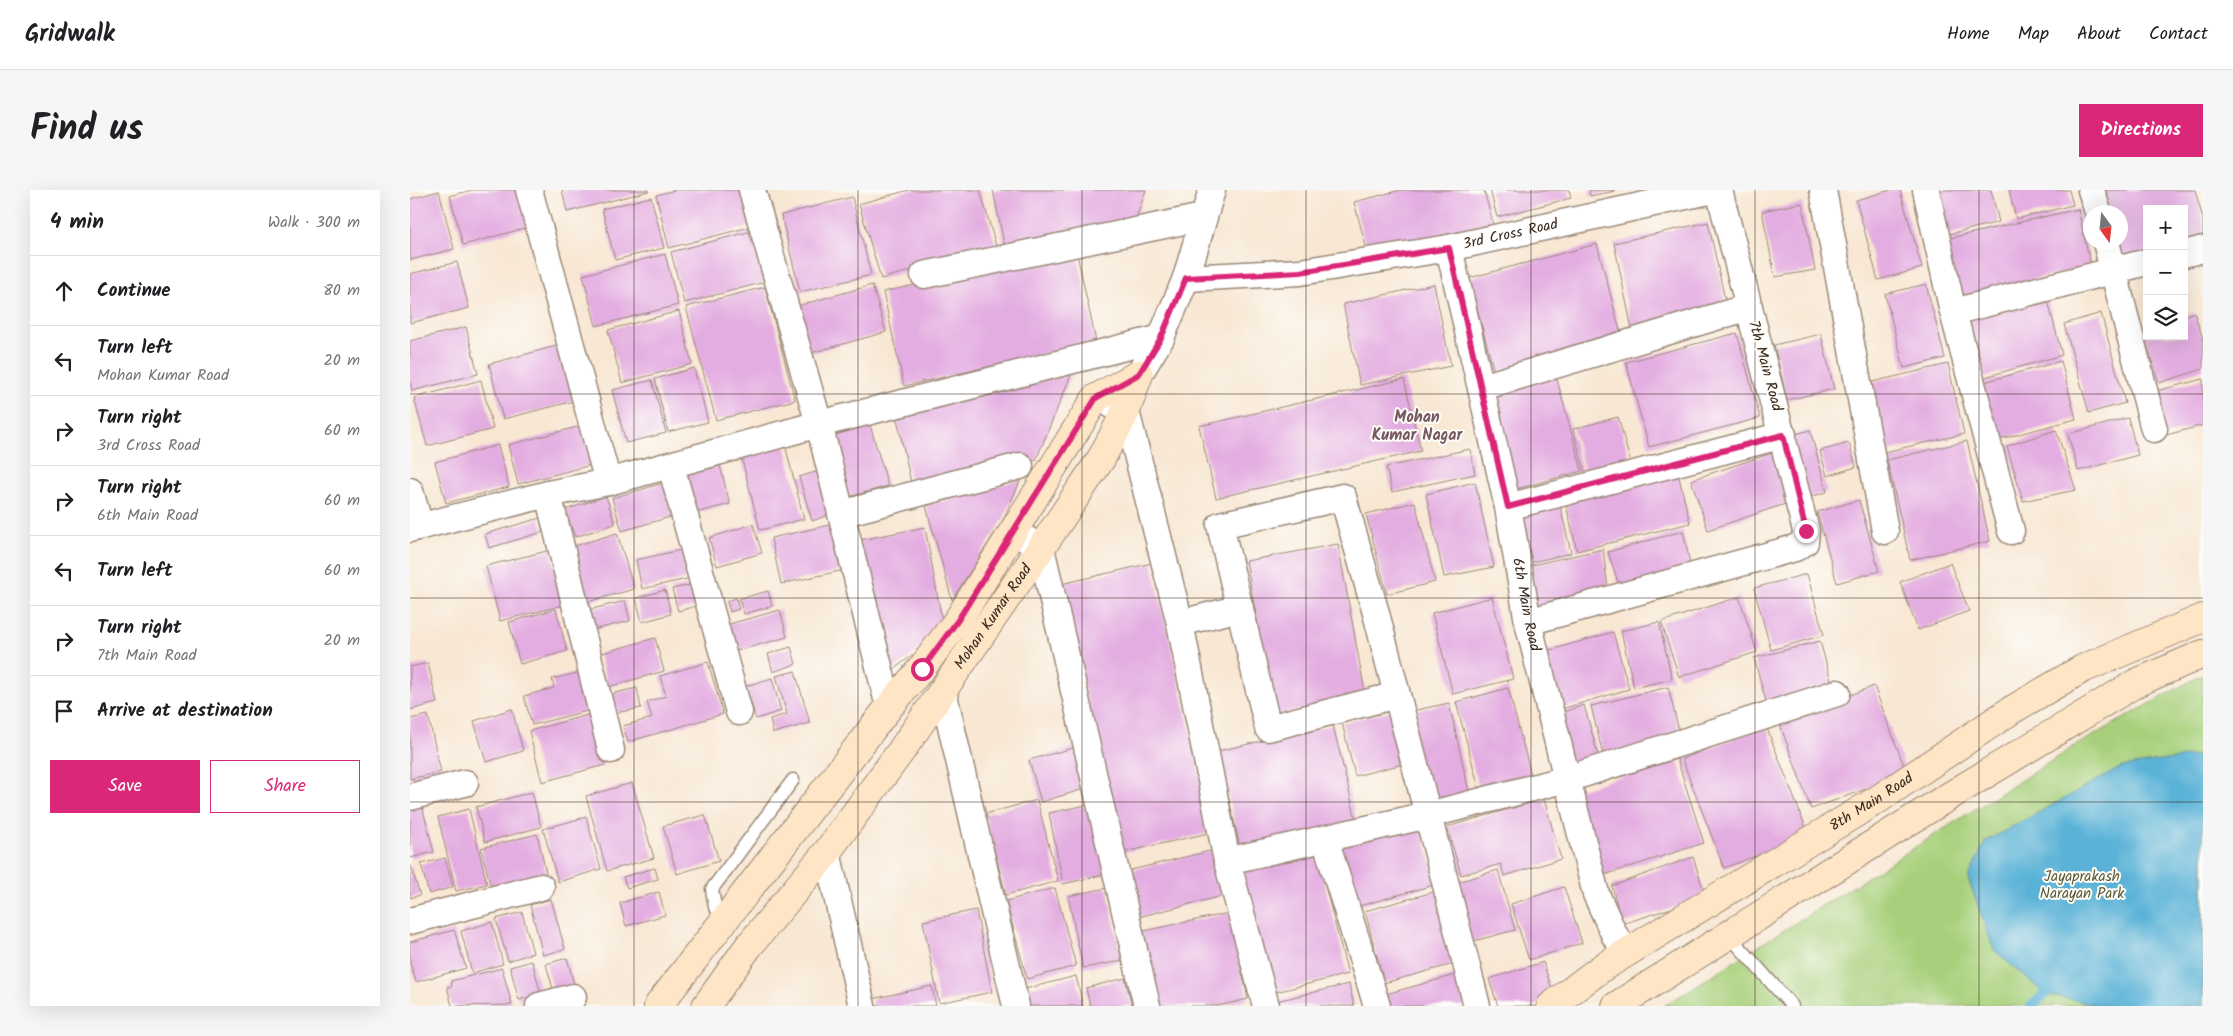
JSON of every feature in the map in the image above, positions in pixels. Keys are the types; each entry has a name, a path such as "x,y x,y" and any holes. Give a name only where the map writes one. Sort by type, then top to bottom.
{"street":[{"path":"528,190 608,482"},
{"path":"752,190 819,424 888,707"},
{"name":"Mohan Kumar Road","path":"713,1002 748,947 827,852 943,691 1101,459 1126,411 1139,374 1161,338 1186,278 1212,190"},
{"name":"3rd Cross Road","path":"1186,278 1300,272 1449,248 1713,190"},
{"name":"7th Main Road","path":"1528,622 1795,548 1805,542 1806,531 1783,435 1719,190"},
{"path":"1823,190 1885,531"},
{"path":"1926,190 1953,312 2011,531"},
{"path":"2091,190 2096,205"},
{"path":"924,275 1203,217"},
{"name":"6th Main Road","path":"1449,248 1508,507 1528,622 1596,894 1615,936 1628,952"},
{"path":"2188,253 2203,249"},
{"path":"2108,250 2154,429"},
{"path":"1953,312 2143,263"},
{"path":"1482,387 1749,308"},
{"path":"410,491 415,528 548,494 608,482 671,466 819,424 1161,338"},
{"path":"658,1006 888,707 922,669 958,620 1096,398 1139,374"},
{"path":"1096,398 1126,411 1180,622 1227,861 1266,1006"},
{"path":"1508,507 1783,435"},
{"path":"671,466 738,712"},
{"path":"841,514 1020,466"},
{"path":"548,494 612,750"},
{"path":"1397,695 1268,728 1220,526 1343,497 1397,695 1477,1006"},
{"path":"1014,532 1041,548 1147,1006"},
{"path":"1180,622 1240,608"},
{"name":"8th Main Road","path":"1551,1006 1602,967 1877,800 2010,711 2082,669 2203,618"},
{"path":"1616,1006 1943,800 2136,683 2203,654"},
{"path":"943,691 1016,1006"},
{"path":"1227,861 1428,815 1567,779 1837,693"},
{"path":"410,797 465,783"},
{"path":"1325,838 1377,1006"},
{"path":"827,852 862,1006"},
{"path":"410,921 540,887"},
{"path":"1707,903 1728,934"},
{"path":"539,1006 572,997"}],"lane":[{"path":"725,918 715,906 712,889 793,780"},
{"path":"1728,934 1792,1006"}],"green space":[{"name":"Jayaprakash Narayan Park","path":"2203,674 2203,1006 1664,1006 2075,746"}],"water":[{"path":"2203,755 2203,1006 2103,1006 2045,994 1994,950 1968,878 1986,841 2122,767"}],"building":[{"path":"472,190 519,190 529,227 463,245 450,196"},
{"path":"562,190 649,190 649,191 567,212"},
{"path":"675,190 744,190 753,226 669,248 656,195"},
{"path":"909,190 980,190 996,246 881,279 859,204"},
{"path":"993,190 1146,190 1135,221 1005,248"},
{"path":"1401,190 1484,190 1494,228 1370,261 1354,202"},
{"path":"1490,190 1569,190 1571,198 1497,217"},
{"path":"1589,190 1615,190 1615,191 1590,196"},
{"path":"1891,190 1900,190 1922,268 1878,280 1856,200"},
{"path":"1930,190 1991,190 1999,222 1941,236"},
{"path":"2009,190 2069,190 2073,205 2016,219"},
{"path":"2102,190 2195,190 2203,219 2203,242 2188,246 2188,205 2143,205 2143,258 2121,264 2118,250 2128,250 2128,205 2106,205"},
{"path":"439,191 454,249 410,260 410,199"},
{"path":"651,197 664,248 615,260 602,209"},
{"path":"852,197 871,275 800,292 781,215"},
{"path":"1802,203 1815,270 1775,277 1762,211"},
{"path":"2078,209 2083,231 2083,250 2087,250 2091,266 1955,298 1942,240"},
{"path":"1708,222 1727,309 1632,329 1614,243"},
{"path":"752,231 765,282 684,303 671,252"},
{"path":"1597,244 1622,338 1494,372 1469,278"},
{"path":"1076,249 1096,342 904,386 883,292"},
{"path":"665,254 678,305 596,326 583,275"},
{"path":"457,262 469,308 410,323 410,274"},
{"path":"1434,284 1451,366 1360,385 1343,304"},
{"path":"1926,284 1945,358 1904,368 1885,294"},
{"path":"872,285 886,332 811,353 797,306"},
{"path":"765,287 795,400 716,420 686,307"},
{"path":"2047,297 2062,355 1978,379 1961,320"},
{"path":"679,311 692,364 622,383 608,330"},
{"path":"2194,312 2203,339 2203,369 2159,383 2145,340 2188,340 2188,314"},
{"path":"2101,313 2125,403 2089,413 2064,324"},
{"path":"466,327 478,374 412,391 410,382 410,341"},
{"path":"1737,333 1760,418 1649,447 1626,362"},
{"path":"1821,334 1834,389 1787,400 1774,345"},
{"path":"564,344 578,400 503,419 489,364"},
{"path":"2061,361 2076,419 1993,441 1977,384"},
{"path":"1948,364 1964,434 1880,453 1864,384"},
{"path":"694,368 708,422 668,432 655,379"},
{"path":"1071,375 1036,460 912,487 895,410"},
{"path":"1556,376 1582,471 1516,489 1490,394"},
{"path":"1404,379 1421,451 1216,498 1199,426"},
{"path":"2203,379 2203,425 2163,436 2152,392"},
{"path":"481,380 493,429 427,446 414,398"},
{"path":"652,380 666,433 626,443 612,390"},
{"path":"1618,417 1632,468 1587,480 1573,429"},
{"path":"2128,418 2138,455 2078,471 2068,434"},
{"path":"585,425 595,464 518,484 508,445"},
{"path":"870,425 888,486 849,497 832,436"},
{"path":"1810,430 1827,492 1806,498 1789,436"},
{"path":"2056,430 2076,490 2023,501 2007,446"},
{"path":"1967,441 1990,541 1910,560 1887,460"},
{"path":"1849,443 1856,467 1827,476 1820,451"},
{"path":"498,445 509,487 446,503 435,462"},
{"path":"785,445 804,519 760,530 741,456"},
{"path":"1470,449 1475,474 1392,492 1386,467"},
{"path":"1775,452 1791,502 1708,530 1691,480"},
{"path":"720,466 730,504 692,514 682,476"},
{"path":"1677,469 1690,523 1577,551 1564,496"},
{"path":"822,470 835,513 812,521 799,477"},
{"path":"1021,479 1003,520 952,600 926,506"},
{"path":"667,482 677,515 622,531 612,498"},
{"path":"1475,482 1494,567 1444,577 1426,494"},
{"path":"606,496 615,524 575,537 565,510"},
{"path":"1558,497 1571,553 1528,563 1515,507"},
{"path":"1859,500 1879,571 1837,583 1817,512"},
{"path":"1415,502 1435,582 1387,594 1366,514"},
{"path":"540,518 543,532 489,548 485,534"},
{"path":"839,523 849,569 781,584 771,538"},
{"path":"753,524 762,553 717,566 709,538"},
{"path":"925,527 944,632 887,674 860,540"},
{"path":"1683,531 1691,568 1621,591 1608,552"},
{"path":"617,533 634,589 587,602 571,547"},
{"path":"1338,544 1366,698 1275,715 1246,561"},
{"path":"685,549 691,578 642,589 636,560"},
{"path":"1603,549 1608,589 1536,609 1523,567"},
{"path":"551,550 564,605 500,621 486,566"},
{"path":"1152,563 1213,832 1121,853 1061,584"},
{"path":"1950,563 1969,611 1918,630 1900,582"},
{"path":"1807,574 1824,635 1771,650 1754,588"},
{"path":"690,585 696,606 678,611 672,589"},
{"path":"665,590 671,614 642,622 636,598"},
{"path":"768,591 772,606 744,614 739,599"},
{"path":"1492,597 1513,679 1453,694 1432,613"},
{"path":"1739,597 1757,652 1679,677 1661,622"},
{"path":"736,598 739,609 730,612 727,601"},
{"path":"625,601 630,621 588,631 584,611"},
{"path":"556,609 567,651 520,664 509,622"},
{"path":"780,610 787,637 736,651 729,624"},
{"path":"1659,622 1672,679 1634,688 1621,631"},
{"path":"1613,632 1629,689 1555,711 1540,653"},
{"path":"655,638 664,671 608,687 599,654"},
{"path":"1820,641 1833,688 1767,705 1754,658"},
{"path":"791,647 796,664 773,672 768,654"},
{"path":"708,662 723,714 628,742 623,726 652,718 647,702 666,696 660,676"},
{"path":"428,663 437,703 410,710 410,667"},
{"path":"795,671 810,723 773,733 770,719 787,714 776,676"},
{"path":"581,672 591,710 532,725 524,696 554,688 552,679"},
{"path":"772,678 781,711 756,719 746,686"},
{"path":"1874,686 1907,774 1811,809 1779,722"},
{"path":"1668,687 1681,739 1604,759 1591,706"},
{"path":"637,688 641,708 615,713 611,694"},
{"path":"1508,688 1533,782 1481,796 1456,702"},
{"path":"1449,703 1469,792 1427,801 1407,712"},
{"path":"1584,705 1600,762 1572,769 1557,714"},
{"path":"512,709 523,751 486,762 474,721"},
{"path":"1390,711 1403,764 1355,776 1342,723"},
{"path":"591,714 605,765 542,782 529,731"},
{"path":"428,715 441,772 410,779 410,719"},
{"path":"1333,725 1357,824 1241,851 1218,751"},
{"path":"1766,726 1809,836 1724,868 1682,759"},
{"path":"1073,748 1084,789 1041,802 1029,760"},
{"path":"1677,759 1704,843 1601,876 1575,791"},
{"path":"632,783 654,858 607,871 586,796"},
{"path":"532,792 541,827 485,842 476,807"},
{"path":"420,798 434,852 410,858 410,801"},
{"path":"1544,799 1561,859 1504,876 1501,864 1461,875 1447,827"},
{"path":"1037,800 1058,881 1006,895 985,814"},
{"path":"1091,804 1106,874 1063,884 1049,813"},
{"path":"469,809 487,884 456,891 438,817"},
{"path":"705,815 719,861 677,874 663,826"},
{"path":"586,817 601,869 558,882 543,829"},
{"path":"1420,823 1437,884 1356,907 1338,846"},
{"path":"537,834 546,873 491,887 481,848"},
{"path":"1218,849 1230,894 1138,917 1127,871"},
{"path":"1316,851 1348,974 1268,994 1236,872"},
{"path":"1693,857 1706,897 1622,924 1612,886"},
{"path":"445,858 453,887 429,894 421,864"},
{"path":"410,863 420,895 410,898"},
{"path":"655,868 658,879 627,888 623,877"},
{"path":"1498,870 1515,930 1470,942 1454,883"},
{"path":"1564,887 1582,943 1529,960 1511,904"},
{"path":"1055,888 1076,966 1027,979 1006,901"},
{"path":"1107,888 1122,961 1083,968 1068,896"},
{"path":"1441,890 1461,962 1384,983 1365,911"},
{"path":"659,892 665,915 626,926 620,903"},
{"path":"551,899 565,949 543,955 530,905"},
{"path":"976,910 992,992 939,1003 923,921"},
{"path":"522,912 533,953 508,961 496,919"},
{"path":"1229,913 1248,999 1218,1006 1154,1006 1139,932"},
{"path":"492,922 503,964 472,973 461,931"},
{"path":"454,930 466,968 416,982 410,963 410,942"},
{"path":"567,958 574,984 553,989 546,964"},
{"path":"532,961 541,994 519,1000 510,967"},
{"path":"1543,962 1553,993 1535,1006 1498,1006 1489,979"},
{"path":"502,968 512,1005 452,1006 447,987 452,986 451,981"},
{"path":"1466,972 1473,1006 1385,1006 1382,995"},
{"path":"1076,976 1083,1006 1029,1006 1025,989"},
{"path":"1125,978 1132,1006 1090,1006 1086,988"},
{"path":"1349,984 1354,1006 1273,1006 1272,1002"},
{"path":"932,986 936,1006 873,1006 872,999"}],"waterway":[{"path":"2031,1006 2056,985"}],"district":[{"name":"Mohan Kumar Nagar","path":"1417,426"}],"route":[{"path":"922,669 958,620 1096,398 1139,374 1161,338 1186,278 1300,272 1449,248 1508,507 1783,435 1806,531"}]}
